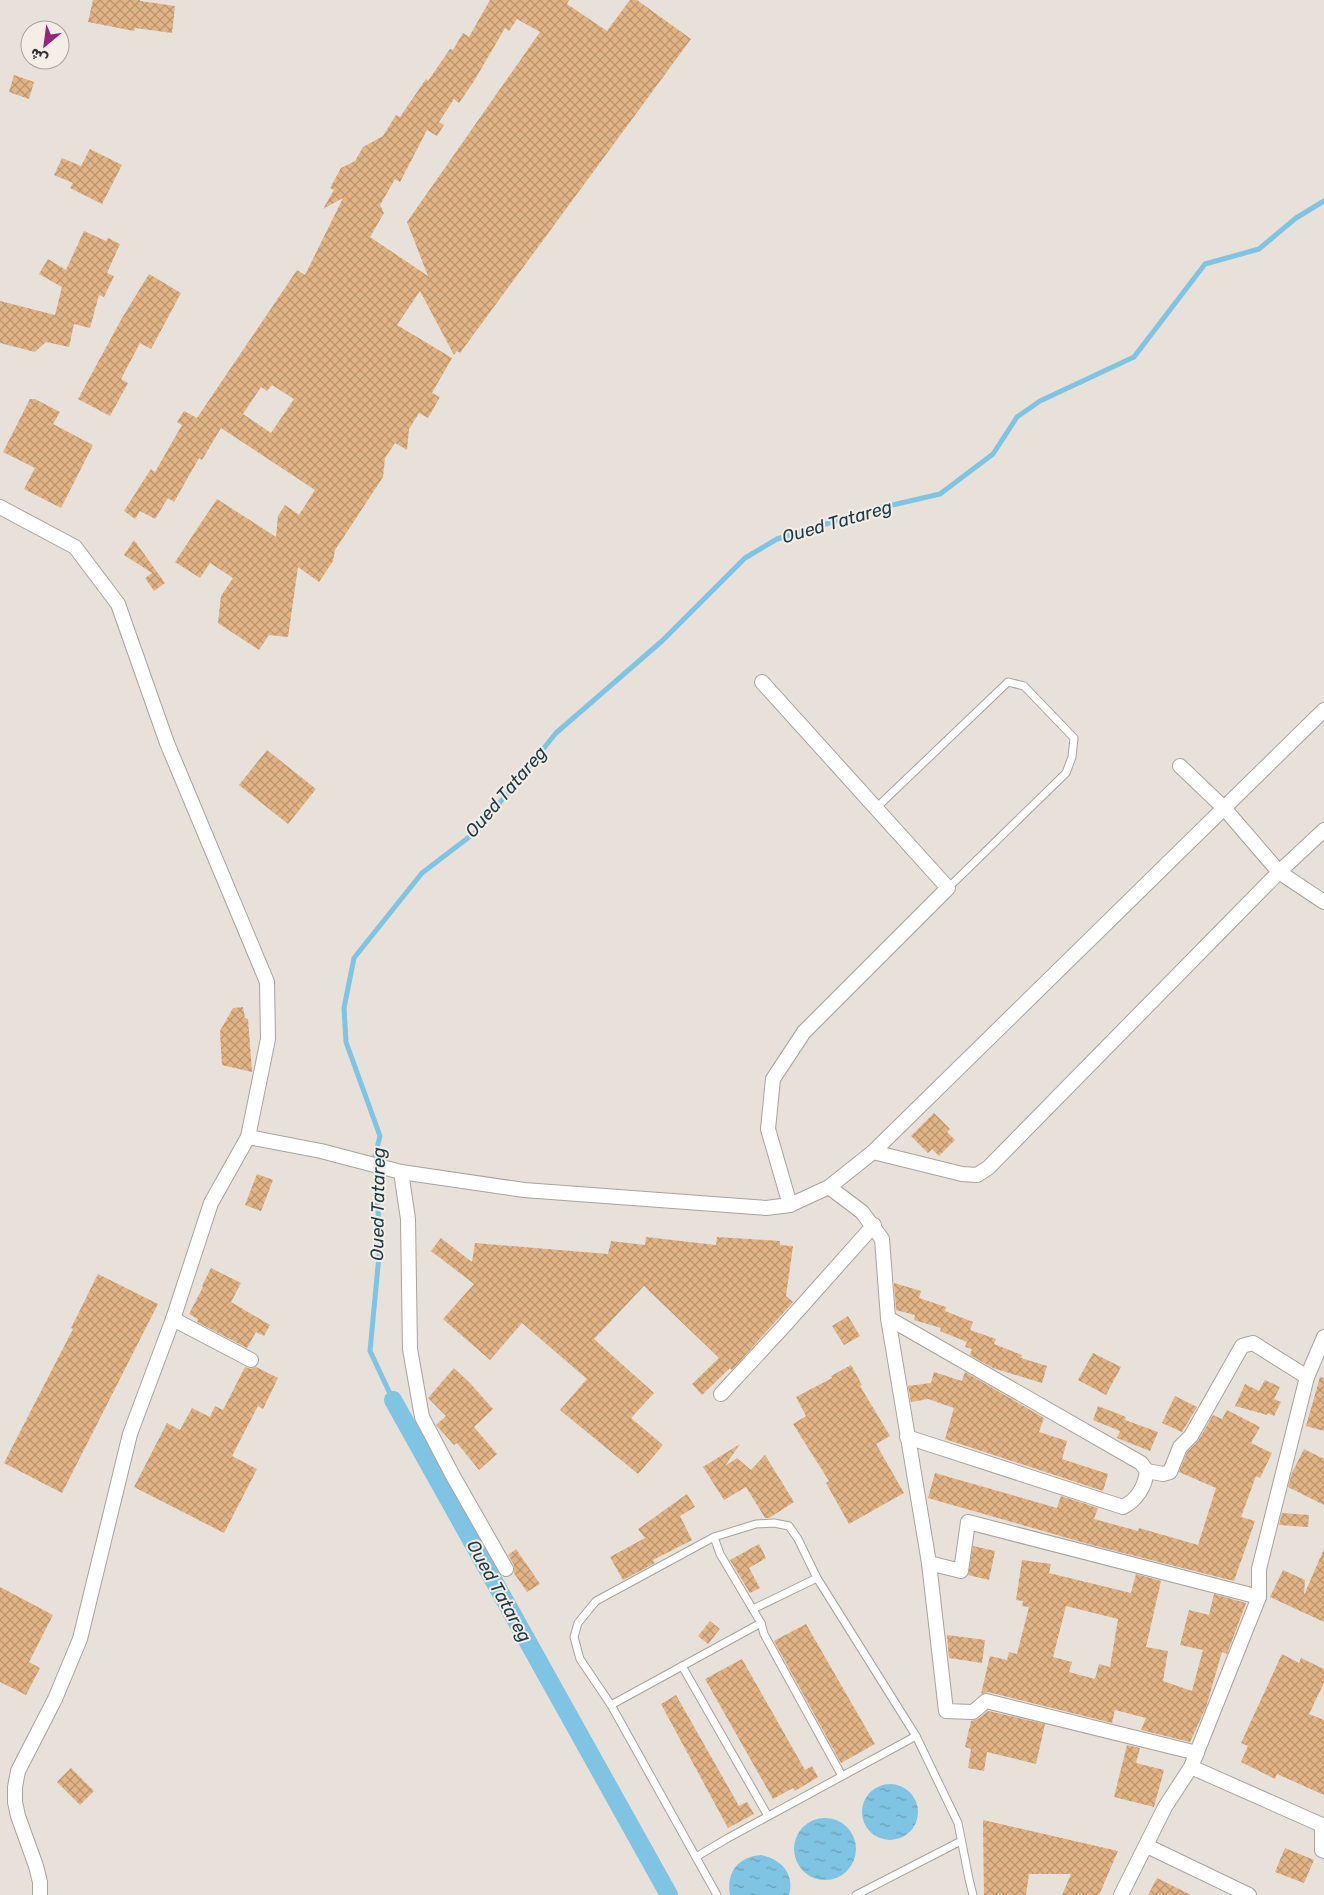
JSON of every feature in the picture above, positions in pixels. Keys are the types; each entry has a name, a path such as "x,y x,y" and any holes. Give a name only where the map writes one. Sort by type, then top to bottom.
{"street":[{"path":"0,507 75,546 118,604 167,743 267,982 268,1039 248,1137 211,1202 173,1319 130,1434 80,1639 55,1699 18,1771 14,1787 18,1816 40,1882 40,1895"},
{"path":"762,682 948,888 804,1032 773,1079 768,1129 790,1205"},
{"path":"248,1137 321,1151 401,1172 524,1190 766,1208 790,1205 829,1187 874,1152 1324,710"},
{"path":"1180,766 1224,808 1279,872 1324,902"},
{"path":"874,1152 962,1174 977,1175 988,1168 1279,872 1324,830"},
{"path":"401,1172 408,1218 410,1349 422,1417 506,1569"},
{"path":"829,1187 862,1212 874,1225 882,1239 888,1318 929,1564 946,1711 973,1712 986,1701 1197,1753"},
{"path":"721,1394 874,1225"},
{"path":"888,1318 1141,1463 1147,1471 1163,1474 1170,1472 1180,1448 1191,1436 1242,1346 1253,1343 1307,1377"},
{"path":"173,1319 251,1360"},
{"path":"1120,1895 1147,1846 1165,1807 1191,1767 1259,1597 1259,1570 1307,1377 1324,1337"},
{"path":"907,1438 1123,1507 1132,1502 1138,1495 1146,1479 1147,1471"},
{"path":"929,1564 961,1571 968,1522 1259,1597"},
{"path":"1191,1767 1323,1824 1322,1850 1324,1851"},
{"path":"1147,1846 1249,1895"}],"lane":[{"path":"875,809 1008,682 1024,686 1074,738 1072,758 1066,773 948,888"},
{"path":"716,1895 611,1705 580,1659 574,1637 578,1623 596,1601 714,1537 756,1524 774,1523 789,1526 798,1539 817,1578 916,1736 958,1824 973,1895"},
{"path":"714,1537 720,1554 761,1623 764,1634 842,1776"},
{"path":"753,1609 817,1578"},
{"path":"611,1705 761,1623"},
{"path":"682,1666 768,1816"},
{"path":"696,1857 916,1736"},
{"path":"856,1895 961,1841"}],"water":[{"path":"884,1784 896,1784 910,1792 918,1806 916,1823 910,1832 896,1840 884,1840 874,1835 867,1828 862,1818 862,1806 867,1796 874,1789"},
{"path":"819,1818 831,1818 847,1827 854,1837 856,1849 854,1861 847,1871 831,1880 819,1880 808,1875 799,1866 794,1855 794,1843 799,1832 808,1823"},
{"path":"761,1855 775,1860 785,1869 790,1880 789,1895 730,1895 730,1879 735,1867 746,1859"}],"building":[{"path":"93,0 140,0 175,6 172,33 135,28 134,31 88,22"},
{"path":"490,0 569,0 567,4 607,31 630,0 637,0 691,39 460,353 457,351 454,355 420,291 397,325 452,358 432,393 440,397 428,418 419,413 409,429 407,450 395,443 385,458 383,477 335,550 333,561 319,582 298,567 288,637 269,635 259,650 218,623 221,596 233,578 210,563 200,578 175,562 217,499 276,537 278,516 285,505 299,515 315,490 221,428 202,460 199,458 174,502 168,498 155,519 140,511 135,519 124,511 151,469 155,472 182,425 177,422 184,411 197,418 297,270 305,275 343,198 323,209 334,190 330,188 341,168 355,161 363,147 383,136 396,115 400,117 426,79 428,81 450,49 453,50 463,33 469,37","holes":["517,19 540,32 407,222 428,276 370,237 384,213 380,205 395,179 400,182 427,130 437,136 444,125 439,122 454,99 459,103 505,28 509,31","272,385 294,399 271,433 243,414 261,387 267,391"]},
{"path":"14,75 34,82 29,99 9,92"},
{"path":"90,149 122,165 102,204 70,188 73,183 54,175 62,158 81,166"},
{"path":"84,231 106,241 108,238 120,244 107,273 114,276 104,297 99,295 90,328 74,324 69,347 46,342 35,352 0,343 0,301 55,315 62,287 39,274 48,259 66,270"},
{"path":"149,274 181,293 151,349 140,343 121,379 128,383 110,416 78,399 122,318"},
{"path":"30,399 35,399 60,412 53,424 93,445 61,508 24,489 35,468 3,452"},
{"path":"134,540 165,583 154,591 145,578 152,573 124,555"},
{"path":"267,750 316,789 288,824 239,785"},
{"path":"243,1007 245,1018 248,1019 252,1072 222,1065 220,1031 233,1008"},
{"path":"934,1113 950,1129 947,1132 955,1140 939,1156 932,1149 928,1153 911,1136"},
{"path":"257,1174 273,1180 261,1211 245,1205"},
{"path":"646,1237 716,1245 717,1237 780,1241 780,1245 793,1246 786,1296 793,1302 732,1370 730,1368 702,1395 692,1384 719,1358 644,1286 594,1339 654,1393 631,1418 663,1445 638,1474 560,1410 587,1379 522,1323 490,1360 443,1319 474,1284 431,1251 441,1238 472,1262 475,1243 608,1254 611,1241 645,1245"},
{"path":"211,1268 241,1283 231,1302 270,1325 264,1336 256,1332 247,1348 197,1322 198,1319 189,1314"},
{"path":"98,1274 158,1304 62,1493 4,1463 73,1329 71,1328"},
{"path":"894,1283 921,1291 919,1298 946,1307 945,1311 973,1322 970,1330 996,1339 994,1344 1022,1355 1021,1358 1047,1366 1042,1383 993,1368 970,1355 972,1349 965,1347 967,1342 940,1331 941,1328 914,1320 915,1315 896,1310"},
{"path":"848,1316 860,1336 844,1345 832,1326"},
{"path":"1093,1353 1121,1367 1106,1395 1078,1380"},
{"path":"851,1365 862,1385 860,1386 890,1436 876,1444 904,1493 849,1524 826,1483 829,1481 793,1424 806,1416 796,1397 832,1378 831,1376"},
{"path":"245,1367 251,1369 256,1367 278,1378 263,1409 258,1406 232,1456 257,1469 224,1533 134,1487 167,1423 180,1430 192,1408 210,1417 215,1406 223,1410"},
{"path":"454,1368 493,1409 474,1427 497,1454 479,1470 457,1443 454,1445 436,1425 446,1416 428,1398"},
{"path":"934,1372 962,1381 965,1372 1044,1418 1039,1432 1067,1441 1062,1459 1108,1474 1103,1491 945,1439 954,1408 928,1399 911,1402 908,1386 931,1383"},
{"path":"1320,1377 1324,1378 1324,1431 1306,1426"},
{"path":"1265,1380 1280,1387 1274,1399 1281,1402 1274,1416 1235,1406 1245,1384 1259,1391"},
{"path":"1175,1396 1197,1407 1182,1432 1162,1423"},
{"path":"1098,1406 1126,1417 1125,1420 1158,1432 1150,1451 1117,1438 1120,1431 1093,1420"},
{"path":"1227,1410 1260,1427 1251,1443 1272,1453 1260,1478 1256,1476 1241,1517 1255,1521 1234,1581 1092,1545 928,1498 935,1473 1057,1508 1061,1496 1098,1508 1094,1519 1138,1531 1139,1528 1198,1545 1216,1488 1179,1472 1187,1452 1198,1441 1213,1415 1222,1419"},
{"path":"740,1444 725,1466 737,1458 751,1470 765,1455 794,1502 769,1518 765,1518 746,1487 724,1500 703,1467"},
{"path":"1304,1449 1324,1459 1324,1505 1288,1487 1292,1473"},
{"path":"687,1494 695,1507 680,1516 692,1540 653,1560 655,1563 623,1580 610,1557 645,1538 638,1529"},
{"path":"1282,1513 1309,1515 1308,1527 1279,1525"},
{"path":"759,1544 766,1558 749,1568 760,1588 750,1593 730,1560"},
{"path":"973,1546 995,1551 989,1580 968,1575"},
{"path":"516,1549 540,1584 527,1592 514,1573 514,1565 508,1555"},
{"path":"1324,1549 1324,1622 1270,1597 1283,1570 1305,1580 1304,1595"},
{"path":"1022,1560 1051,1564 1049,1573 1131,1593 1136,1574 1161,1581 1146,1647 1168,1651 1163,1681 1192,1691 1203,1650 1180,1645 1189,1610 1209,1615 1214,1594 1246,1603 1227,1654 1222,1652 1206,1707 1190,1742 1141,1730 1146,1718 1115,1710 1112,1723 988,1692 981,1694 990,1656 1007,1660 1009,1652 1017,1654 1029,1607 1022,1606 1023,1601 1016,1600","holes":["1066,1606 1118,1619 1110,1667 1099,1664 1095,1679 1069,1672 1072,1662 1053,1657"]},
{"path":"0,1587 53,1615 29,1662 40,1668 26,1695 0,1682"},
{"path":"710,1621 720,1629 708,1644 698,1636"},
{"path":"806,1624 875,1744 841,1763 774,1641"},
{"path":"947,1635 985,1640 982,1663 949,1658"},
{"path":"1282,1654 1299,1663 1301,1658 1324,1669 1324,1683 1309,1714 1324,1720 1324,1795 1277,1774 1275,1779 1241,1762 1248,1746 1241,1743"},
{"path":"742,1659 805,1770 812,1766 818,1777 795,1791 793,1788 773,1799 705,1679"},
{"path":"676,1695 739,1806 747,1802 754,1814 728,1828 661,1704"},
{"path":"988,1711 1045,1724 1036,1764 987,1752 984,1771 968,1768 971,1749 965,1747 971,1721 978,1719"},
{"path":"1127,1745 1140,1748 1136,1763 1164,1770 1154,1807 1114,1797"},
{"path":"71,1768 94,1791 80,1805 57,1782"},
{"path":"983,1820 1118,1851 1099,1895 1062,1895 1071,1874 1029,1874 1026,1895 984,1895"},
{"path":"1285,1848 1314,1860 1304,1883 1275,1872"},
{"path":"1157,1878 1191,1895 1148,1895"}],"waterway":[{"name":"Oued Tatareg","path":"393,1400 370,1351 380,1245 375,1156 380,1136 346,1042 344,1008 354,958 422,873 477,831 556,733 662,641 745,558 777,539 871,510 940,494 993,454 1017,417 1040,401 1134,357 1205,264 1259,249 1296,218 1324,201"},
{"name":"Oued Tatareg","path":"393,1400 669,1895"}]}
